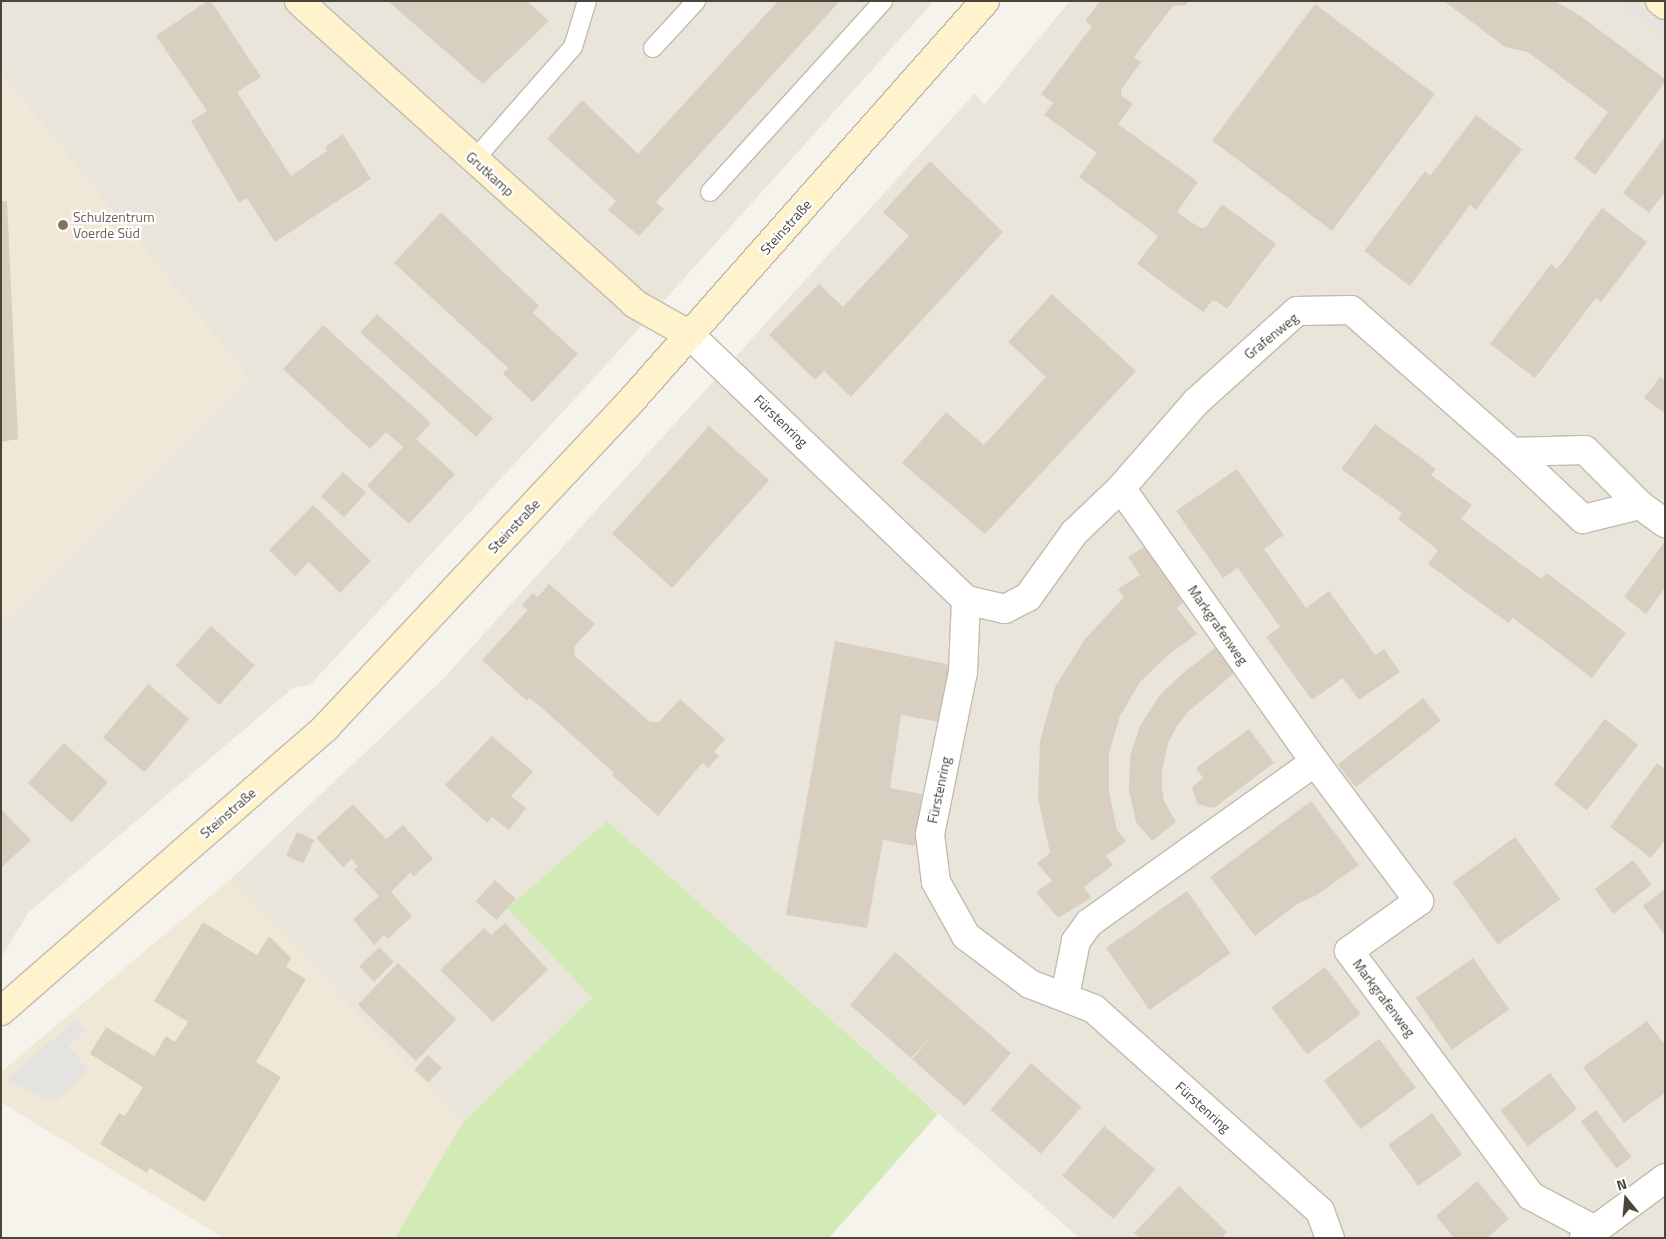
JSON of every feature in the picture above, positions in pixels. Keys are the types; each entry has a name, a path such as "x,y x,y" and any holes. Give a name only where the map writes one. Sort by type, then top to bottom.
{"street":[{"name":"Grutkamp","path":"299,1 635,304 690,335"},
{"name":"Steinstraße","path":"1,1011 326,726 690,335 985,1"},
{"path":"1660,1 1665,5"},
{"name":"Grafenweg","path":"966,600 1005,609 1028,597 1074,533 1121,488 1196,402 1297,311 1351,310 1512,452 1583,518 1640,505"},
{"name":"Fürstenring","path":"690,335 966,600 963,672 930,834 936,882 966,936 1030,984 1065,996 1094,1009 1320,1211 1330,1238"},
{"path":"1512,452 1585,450 1640,505 1665,524"},
{"name":"Markgrafenweg","path":"1121,488 1315,762 1419,901 1349,951 1531,1196 1590,1234"},
{"path":"1065,996 1076,941 1089,924 1315,762"},
{"path":"1590,1234 1665,1178"}],"lane":[{"path":"474,160 573,46 587,1"},
{"path":"653,48 696,1"},
{"path":"710,192 884,1"}],"shaded area":[{"path":"1,1 934,1 605,366 310,685 293,688 29,912 1,957 1,624 248,377 1,74"},
{"path":"1070,1 1665,1 1665,1238 1079,1238 607,821 507,908 592,998 463,1122 395,1238 224,1238 1,1102 1,1072 230,880 442,680 975,93 984,105"},
{"path":"1616,1 1634,1 1665,23 1665,37"},
{"name":"Schulzentrum Voerde Süd","path":"1,74 248,377 1,624"},
{"path":"230,880 463,1122 395,1238 224,1238 1,1102 1,1072"},
{"path":"76,1019 87,1030 68,1046 90,1071 54,1102 6,1080"}],"green space":[{"path":"607,821 938,1114 829,1238 395,1238 463,1122 592,998 507,908"}],"building":[{"path":"207,1 211,1 261,77 237,92 291,176 327,151 325,147 343,134 371,179 275,242 247,198 239,203 191,121 207,111 156,36"},
{"path":"388,1 527,1 549,21 483,84"},
{"path":"778,1 840,1 656,202 664,209 639,236 608,210 616,201 547,139 582,100 638,154"},
{"path":"1100,1 1189,1 1186,5 1173,6 1134,57 1141,62 1121,90 1121,95 1133,104 1118,124 1198,182 1177,212 1200,228 1206,227 1222,204 1276,244 1227,309 1216,301 1211,302 1203,312 1137,264 1158,236 1079,177 1097,153 1044,115 1053,103 1041,94 1092,26 1085,21"},
{"path":"1444,1 1555,1 1582,17 1665,79 1665,82 1595,175 1574,158 1608,112 1528,52 1505,47"},
{"path":"1315,4 1435,94 1332,231 1212,141"},
{"path":"1476,115 1522,149 1476,210 1470,205 1410,286 1364,251 1425,171 1430,176"},
{"path":"1665,137 1665,192 1649,213 1623,193"},
{"path":"930,161 1003,232 851,397 824,371 815,380 769,335 819,284 843,307 909,236 883,212"},
{"path":"1,201 7,201 18,439 1,442"},
{"path":"1602,208 1647,242 1601,302 1596,298 1535,378 1490,344 1551,264 1557,269"},
{"path":"441,212 539,306 533,313 578,354 533,402 503,374 508,368 394,263"},
{"path":"1052,294 1136,371 985,534 902,463 946,412 984,445 1046,377 1008,342"},
{"path":"377,314 493,418 476,437 360,333"},
{"path":"323,325 431,423 416,439 455,474 409,524 367,486 403,447 386,432 370,449 283,369"},
{"path":"1660,377 1665,380 1665,413 1644,398"},
{"path":"1375,424 1436,469 1431,475 1472,505 1461,519 1541,579 1547,573 1626,633 1592,678 1513,618 1508,623 1428,564 1438,550 1398,519 1402,513 1341,469"},
{"path":"709,426 769,480 672,588 612,534"},
{"path":"1237,469 1284,535 1264,549 1306,608 1329,591 1375,655 1384,649 1400,672 1359,700 1343,678 1312,700 1266,637 1280,627 1238,568 1223,578 1176,511"},
{"path":"343,472 366,493 344,517 321,497"},
{"path":"313,505 371,561 340,593 309,562 295,576 269,550"},
{"path":"1665,541 1665,588 1646,614 1624,597"},
{"path":"1144,547 1183,602 1177,608 1197,634 1168,655 1140,682 1120,716 1109,753 1109,792 1117,830 1126,841 1106,856 1113,865 1084,887 1091,898 1058,918 1036,892 1052,881 1037,863 1050,853 1038,798 1040,741 1055,687 1085,639 1124,597 1118,589 1140,575 1128,557"},
{"path":"549,584 595,624 574,647 575,656 650,722 659,722 680,699 725,739 714,752 719,756 708,768 702,763 658,816 541,707 529,698 527,701 482,660 528,610 522,605 533,593 538,597"},
{"path":"211,626 255,665 219,705 176,665"},
{"path":"835,641 951,665 939,722 901,715 890,788 922,794 915,846 883,840 867,928 786,915"},
{"path":"1219,645 1238,670 1189,711 1177,726 1168,743 1162,771 1162,787 1164,801 1176,822 1152,841 1136,822 1129,790 1130,756 1140,726 1159,696 1183,673"},
{"path":"148,684 189,719 144,772 103,738"},
{"path":"1423,698 1441,721 1356,787 1338,764"},
{"path":"1605,719 1638,745 1587,810 1554,784"},
{"path":"1249,729 1274,763 1214,808 1197,804 1192,787 1203,778 1196,768"},
{"path":"492,736 533,772 511,796 526,808 509,830 492,817 487,823 445,785"},
{"path":"64,743 108,782 72,823 28,783"},
{"path":"1657,763 1665,769 1665,840 1651,858 1610,827"},
{"path":"1311,801 1359,865 1317,895 1297,904 1255,936 1210,877"},
{"path":"353,804 386,839 403,825 433,859 413,877 411,872 391,892 412,916 388,939 384,935 374,945 353,919 379,896 354,870 358,867 352,859 343,867 316,838"},
{"path":"1,809 31,840 1,868"},
{"path":"297,832 314,840 303,864 286,856"},
{"path":"1515,837 1560,899 1498,945 1453,882"},
{"path":"1633,860 1652,885 1613,914 1595,889"},
{"path":"495,880 516,899 496,920 476,902"},
{"path":"1665,889 1665,935 1643,906"},
{"path":"1187,891 1231,953 1149,1010 1106,948"},
{"path":"203,922 257,955 269,936 291,958 286,967 306,979 256,1062 281,1077 205,1202 150,1168 147,1173 100,1144 119,1113 125,1116 143,1087 90,1054 106,1027 154,1056 166,1036 175,1042 188,1022 154,1001"},
{"path":"505,923 548,970 493,1022 440,970 484,928 491,935"},
{"path":"379,947 394,962 374,982 359,967"},
{"path":"895,952 1011,1053 965,1106 912,1059 935,1033 911,1058 850,1005"},
{"path":"1473,958 1509,1010 1452,1050 1416,998"},
{"path":"398,963 456,1019 416,1061 358,1005"},
{"path":"1325,967 1361,1014 1307,1054 1271,1007"},
{"path":"1647,1021 1665,1045 1665,1093 1624,1123 1583,1067"},
{"path":"1379,1039 1416,1088 1361,1129 1324,1081"},
{"path":"428,1055 442,1068 428,1083 414,1070"},
{"path":"1031,1063 1082,1107 1041,1154 990,1110"},
{"path":"1550,1073 1577,1109 1528,1146 1500,1110"},
{"path":"1596,1110 1632,1157 1616,1169 1581,1121"},
{"path":"1432,1113 1462,1154 1418,1186 1388,1145"},
{"path":"1104,1126 1155,1169 1114,1219 1062,1176"},
{"path":"1477,1181 1509,1219 1487,1238 1454,1238 1436,1216"},
{"path":"1179,1186 1227,1232 1222,1238 1139,1238 1134,1233"}],"place":[{"name":"Schulzentrum Voerde Süd","path":"63,225"}]}
